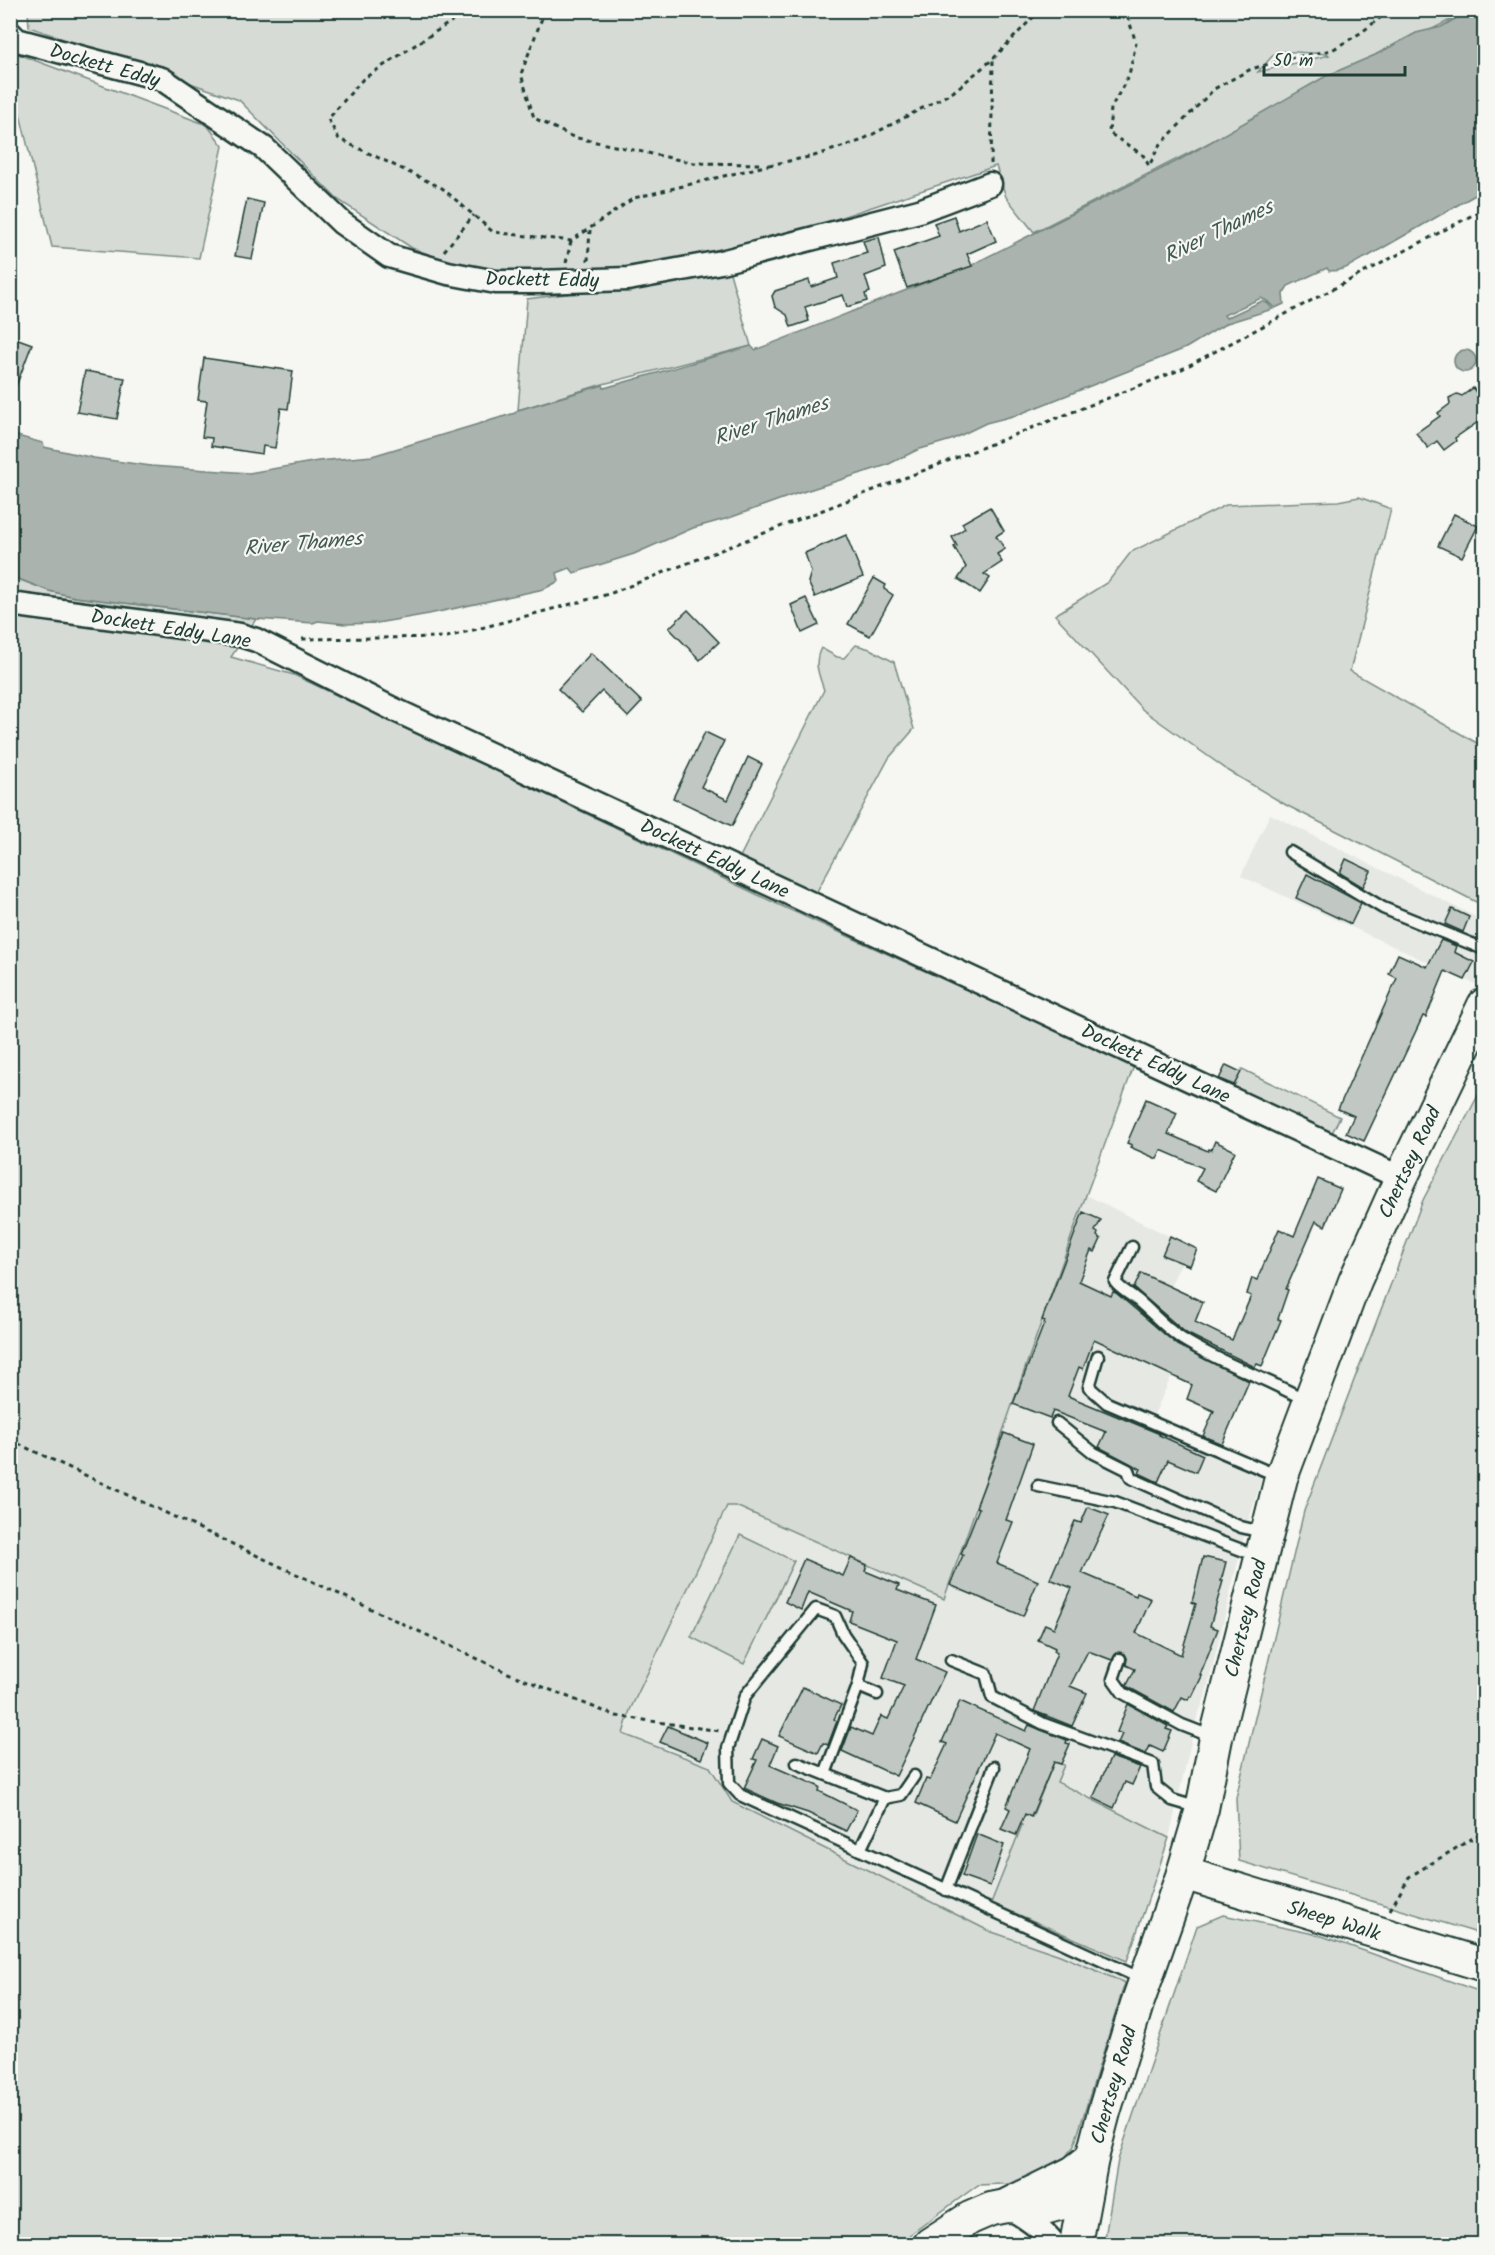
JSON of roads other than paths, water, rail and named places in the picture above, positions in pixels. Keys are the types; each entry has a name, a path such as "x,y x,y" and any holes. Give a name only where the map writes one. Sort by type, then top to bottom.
{"main road":[{"name":"Chertsey Road","path":"1006,2206 1074,2172 1092,2158 1145,1981 1183,1873 1202,1809 1216,1738 1281,1478 1355,1281 1401,1178 1485,1005"},
{"name":"Sheep Walk","path":"1183,1873 1485,1965"},
{"path":"1076,2244 1092,2158"},
{"name":"Chertsey Road","path":"930,2244 970,2218 991,2209 1006,2206 1048,2207 1084,2197"}],"street":[{"name":"Dockett Eddy","path":"10,33 16,40 162,79 264,148 342,223 389,256 430,268 496,282 628,279 721,262 920,211 990,184"},
{"name":"Dockett Eddy Lane","path":"10,604 240,635 256,640 393,709 1401,1178"},
{"path":"1006,2206 1027,2218 1054,2244"}],"lane":[{"path":"1290,852 1383,908 1485,949"},
{"path":"1132,1247 1115,1282 1120,1289 1135,1298 1180,1338 1216,1359 1285,1389 1310,1403"},
{"path":"1098,1356 1089,1387 1107,1403 1281,1478"},
{"path":"1057,1423 1094,1453 1128,1470 1131,1478 1241,1527 1263,1545"},
{"path":"1038,1486 1115,1502 1263,1545"},
{"path":"825,1774 858,1686 863,1663 843,1634 835,1616 816,1609 745,1696 728,1748 729,1783 740,1795 1145,1981"},
{"path":"1120,1659 1113,1679 1123,1693 1182,1725 1216,1738"},
{"path":"951,1660 986,1674 992,1697 1044,1724 1153,1764 1156,1787 1172,1800 1202,1809"},
{"path":"858,1686 877,1694"},
{"path":"797,1763 885,1798 901,1795 914,1776"},
{"path":"946,1890 994,1767"},
{"path":"860,1850 885,1798"}],"water":[{"name":"River Thames","path":"1469,11 1484,11 1484,190 1345,268 1329,271 1327,268 1288,286 1283,294 1284,304 1275,308 1261,298 1224,315 1226,318 1262,301 1273,309 1227,323 1186,348 1017,415 986,423 951,440 917,450 887,465 693,528 634,554 574,573 570,568 557,573 559,581 544,589 377,623 345,624 318,621 313,623 256,619 75,597 49,591 11,576 10,434 43,443 44,447 94,458 151,466 249,473 318,461 372,456 603,385 604,388 751,346 755,350 973,265 1179,160 1326,76 1375,55 1416,33 1441,27"},
{"path":"1465,350 1473,353 1476,361 1473,369 1465,372 1457,369 1454,361 1457,353"}]}
